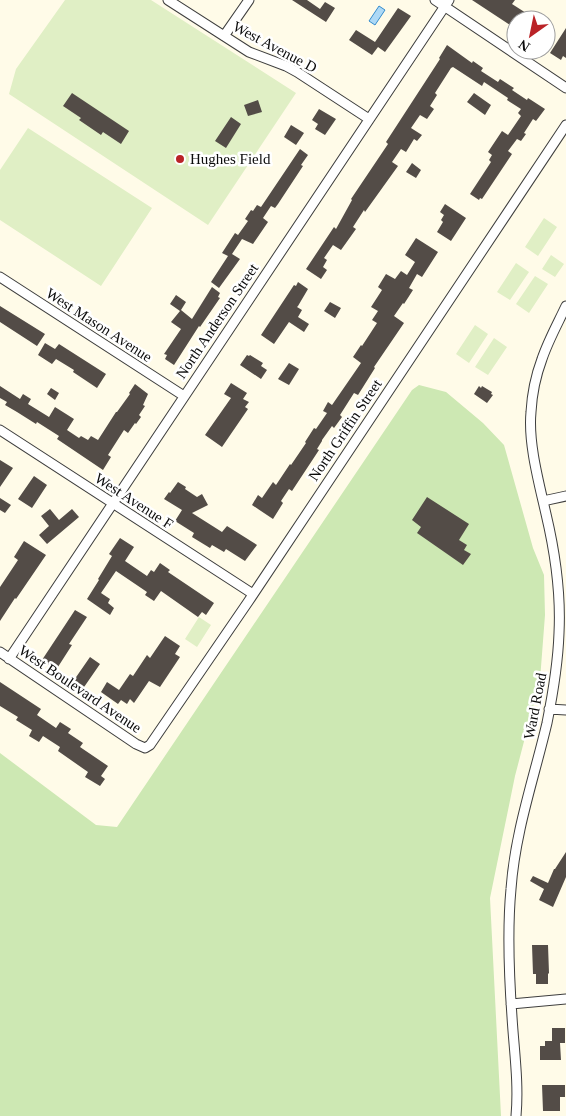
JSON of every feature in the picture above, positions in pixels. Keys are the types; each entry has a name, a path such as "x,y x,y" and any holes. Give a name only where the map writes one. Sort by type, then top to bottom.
{"street":[{"name":"West Avenue D","path":"168,0 254,54 297,72 369,119"},
{"path":"224,36 249,0"},
{"path":"435,0 447,3 566,88"},
{"name":"North Anderson Street","path":"9,658 447,3"},
{"name":"North Griffin Street","path":"145,748 154,741 566,125"},
{"name":"West Mason Avenue","path":"0,277 184,396"},
{"name":"Ward Road","path":"516,1116 518,1096 511,1004 509,924 511,887 524,811 549,709 555,677 559,632 558,580 532,441 531,413 534,388 542,359 566,306"},
{"name":"West Avenue F","path":"0,430 253,594"},
{"path":"543,501 566,496"},
{"name":"West Boulevard Avenue","path":"0,652 136,744 145,748"},
{"path":"549,709 566,710"},
{"path":"511,1004 566,999"}],"green space":[{"name":"Hughes Field","path":"65,0 151,0 296,93 208,225 9,94 16,69"},
{"path":"28,128 152,208 101,286 0,220 0,170"},
{"path":"544,218 557,227 538,256 525,247"},
{"path":"551,255 564,264 555,277 542,269"},
{"path":"516,263 529,272 510,300 497,292"},
{"path":"535,276 548,284 529,313 516,304"},
{"path":"475,325 488,334 469,363 456,354"},
{"path":"494,338 507,347 488,375 475,367"},
{"path":"419,385 446,392 483,423 504,445 533,548 544,575 545,615 540,680 515,776 490,898 501,1116 0,1116 0,753 96,825 117,827 412,390"},
{"path":"199,617 211,625 197,647 185,639"}],"water":[{"path":"379,6 385,10 375,25 369,21"}],"building":[{"path":"292,0 307,0 320,9 325,2 335,8 326,22"},
{"path":"472,0 515,0 512,4 521,10 506,10 506,22"},
{"path":"398,8 411,16 385,52 378,47 372,55 349,40 356,30 375,42"},
{"path":"566,28 566,58 563,56 561,60 556,57 556,44"},
{"path":"447,45 472,63 473,61 483,68 481,71 498,82 500,79 527,100 528,98 545,109 536,121 533,119 521,141 517,139 508,151 512,154 482,199 480,198 479,200 470,194 491,162 489,160 492,155 488,152 502,131 508,135 521,116 518,113 521,109 484,82 482,86 453,67 451,68 435,93 437,95 430,106 434,109 427,119 420,115 411,128 422,135 417,141 414,139 406,152 401,149 392,162 398,166 365,212 364,210 353,227 356,229 341,250 333,245 324,258 327,260 323,267 327,270 321,279 306,269 334,227 336,229 351,199 388,144 386,142 440,59"},
{"path":"72,93 129,131 121,144 103,132 101,135 63,106"},
{"path":"474,93 491,105 485,115 467,102"},
{"path":"258,100 262,112 248,116 244,105"},
{"path":"319,109 336,119 325,135 315,129 318,124 312,120"},
{"path":"231,117 241,124 226,148 215,141"},
{"path":"291,125 304,133 296,145 284,137"},
{"path":"300,149 308,155 301,165 303,166 275,208 271,206 263,218 268,222 253,244 242,239 232,254 240,259 219,288 211,282 228,256 222,253 235,233 238,235 248,221 245,219 251,210 253,211 257,205 261,207"},
{"path":"412,163 421,170 416,178 406,172"},
{"path":"445,204 466,218 451,241 437,232 443,222 441,220 444,215 440,212"},
{"path":"416,238 438,252 422,277 417,274 409,288 413,290 394,316 404,323 374,367 358,395 354,393 340,415 342,417 334,428 332,426 322,440 317,449 319,450 292,491 289,489 273,519 252,505 258,495 262,498 273,482 276,485 306,443 314,428 316,429 327,413 323,411 328,402 332,405 361,363 353,357 377,323 372,320 378,311 371,307 382,290 378,287 386,274 395,279 401,271 407,275 415,262 405,255"},
{"path":"298,282 308,289 297,307 302,310 298,317 309,324 304,332 289,322 274,344 261,335 294,285 296,286"},
{"path":"212,287 220,293 218,297 220,298 174,365 165,359 167,355 164,354 181,329 171,322 180,311 170,304 176,295 186,302 181,310 192,319"},
{"path":"330,302 341,308 335,318 324,311"},
{"path":"0,306 45,334 37,346 0,322"},
{"path":"45,343 55,349 59,344 106,374 97,388 56,359 52,364 38,355"},
{"path":"247,355 263,363 261,366 267,370 261,379 240,365"},
{"path":"289,363 299,369 289,385 278,379"},
{"path":"231,383 247,393 243,399 249,402 245,407 248,409 222,447 205,435 231,398 224,394"},
{"path":"135,384 148,394 143,405 145,406 139,415 141,417 128,433 124,430 108,455 111,457 103,470 57,439 59,436 5,405 7,402 0,398 0,386 20,399 23,394 31,399 28,404 49,417 55,407 74,419 67,430 79,438 81,436 88,440 91,436 98,440"},
{"path":"479,386 492,392 491,394 493,395 487,403 474,394"},
{"path":"51,388 59,393 55,400 47,394"},
{"path":"0,460 13,468 0,487"},
{"path":"34,476 47,485 32,508 18,499"},
{"path":"178,482 197,497 202,494 208,505 192,513 222,532 227,526 257,545 245,561 226,549 224,552 212,545 210,548 192,537 194,533 175,521 182,510 164,499"},
{"path":"427,497 469,524 459,540 467,545 464,550 471,554 463,565 417,533 421,527 412,520"},
{"path":"0,498 11,505 5,513 0,510"},
{"path":"50,509 59,520 72,509 79,517 47,544 39,535 49,526 41,516"},
{"path":"120,538 134,547 125,561 147,576 151,570 154,572 160,563 170,570 168,572 214,603 206,615 202,612 198,617 161,591 154,601 145,595 147,592 116,571 101,593 110,599 108,603 114,608 110,615 87,599 112,556 109,554"},
{"path":"24,541 46,555 0,621 0,587 18,560 14,557"},
{"path":"75,610 87,617 69,644 72,645 56,670 42,660"},
{"path":"165,636 180,646 175,654 180,657 160,687 149,681 134,703 130,699 127,704 121,700 118,704 101,692 107,682 119,690 130,674 133,676 147,655 150,658"},
{"path":"90,657 100,664 82,690 72,683"},
{"path":"0,682 41,709 37,715 56,728 60,722 71,729 68,733 83,743 80,747 108,766 101,776 105,779 100,786 85,777 88,772 58,751 60,747 43,736 39,742 29,736 32,730 16,720 18,717 0,706"},
{"path":"566,852 566,877 553,907 539,900 544,889 530,881 533,876 548,883 554,869"},
{"path":"532,945 548,945 548,984 536,984 536,974 533,974"},
{"path":"552,1028 565,1028 565,1043 560,1043 561,1060 540,1060 540,1046 545,1046 545,1041 552,1041"},
{"path":"542,1085 565,1085 565,1097 560,1097 560,1111 543,1111"}],"place":[{"name":"Hughes Field","path":"180,159"}]}
